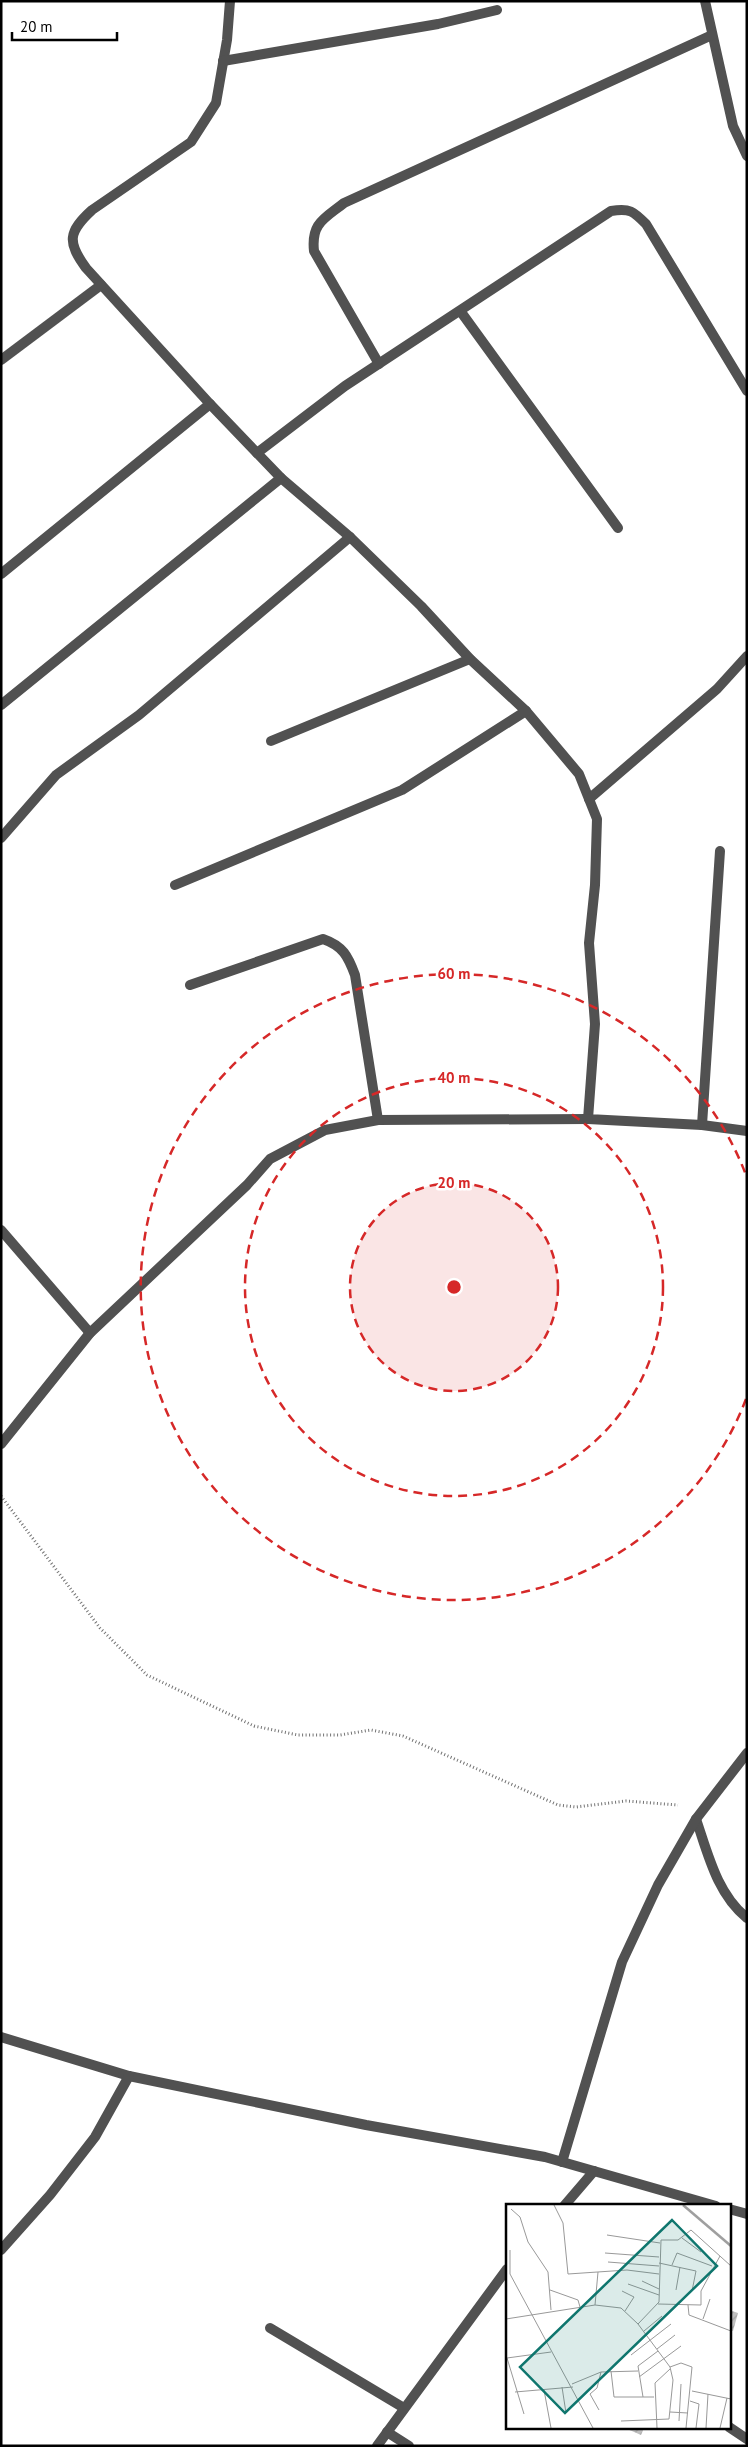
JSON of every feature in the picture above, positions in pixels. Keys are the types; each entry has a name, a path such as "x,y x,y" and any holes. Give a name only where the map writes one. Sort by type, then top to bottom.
{"street":[{"path":"230,1 216,103 191,142 92,210 78,223 71,238 75,253 101,285 281,478 350,537 421,606 470,659 526,711 579,774 597,819 595,885 589,943 595,1024 588,1119"},
{"path":"705,1 733,126 747,156"},
{"path":"223,61 438,24 498,10"},
{"path":"379,364 314,251 312,235 320,223 344,203 712,35"},
{"path":"257,453 338,391 461,312 611,211 623,209 633,211 646,224 747,391"},
{"path":"1,360 101,285"},
{"path":"461,312 618,528"},
{"path":"1,574 210,404"},
{"path":"1,705 281,478"},
{"path":"1,838 56,775 139,715 350,537"},
{"path":"589,799 717,689 747,656"},
{"path":"271,741 470,659"},
{"path":"175,885 402,790 526,711"},
{"path":"702,1125 720,851"},
{"path":"190,985 324,938 336,943 348,954 355,976 378,1120"},
{"path":"1,1444 90,1333 247,1185 270,1159 325,1130 378,1120 588,1119 702,1125 747,1131"},
{"path":"1,1230 90,1333"},
{"path":"562,2162 622,1962 658,1885 696,1819 747,1753"},
{"path":"696,1819 721,1886 733,1907 747,1918"},
{"path":"1,2037 129,2076 366,2126 562,2162 709,2204"},
{"path":"1,2250 50,2195 96,2137 129,2076"},
{"path":"566,2204 594,2171"},
{"path":"730,2210 747,2214"},
{"path":"377,2446 506,2270"},
{"path":"270,2328 404,2408"},
{"path":"730,2428 747,2439"},
{"path":"387,2432 409,2446"}],"path":[{"path":"1,1496 100,1628 147,1675 187,1693 219,1711 254,1726 298,1735 340,1735 371,1730 403,1736 558,1805 576,1807 626,1801 704,1807"}],"building":[{"path":"730,2310 738,2313 733,2331 730,2330"},
{"path":"630,2430 643,2430 641,2435"}]}
